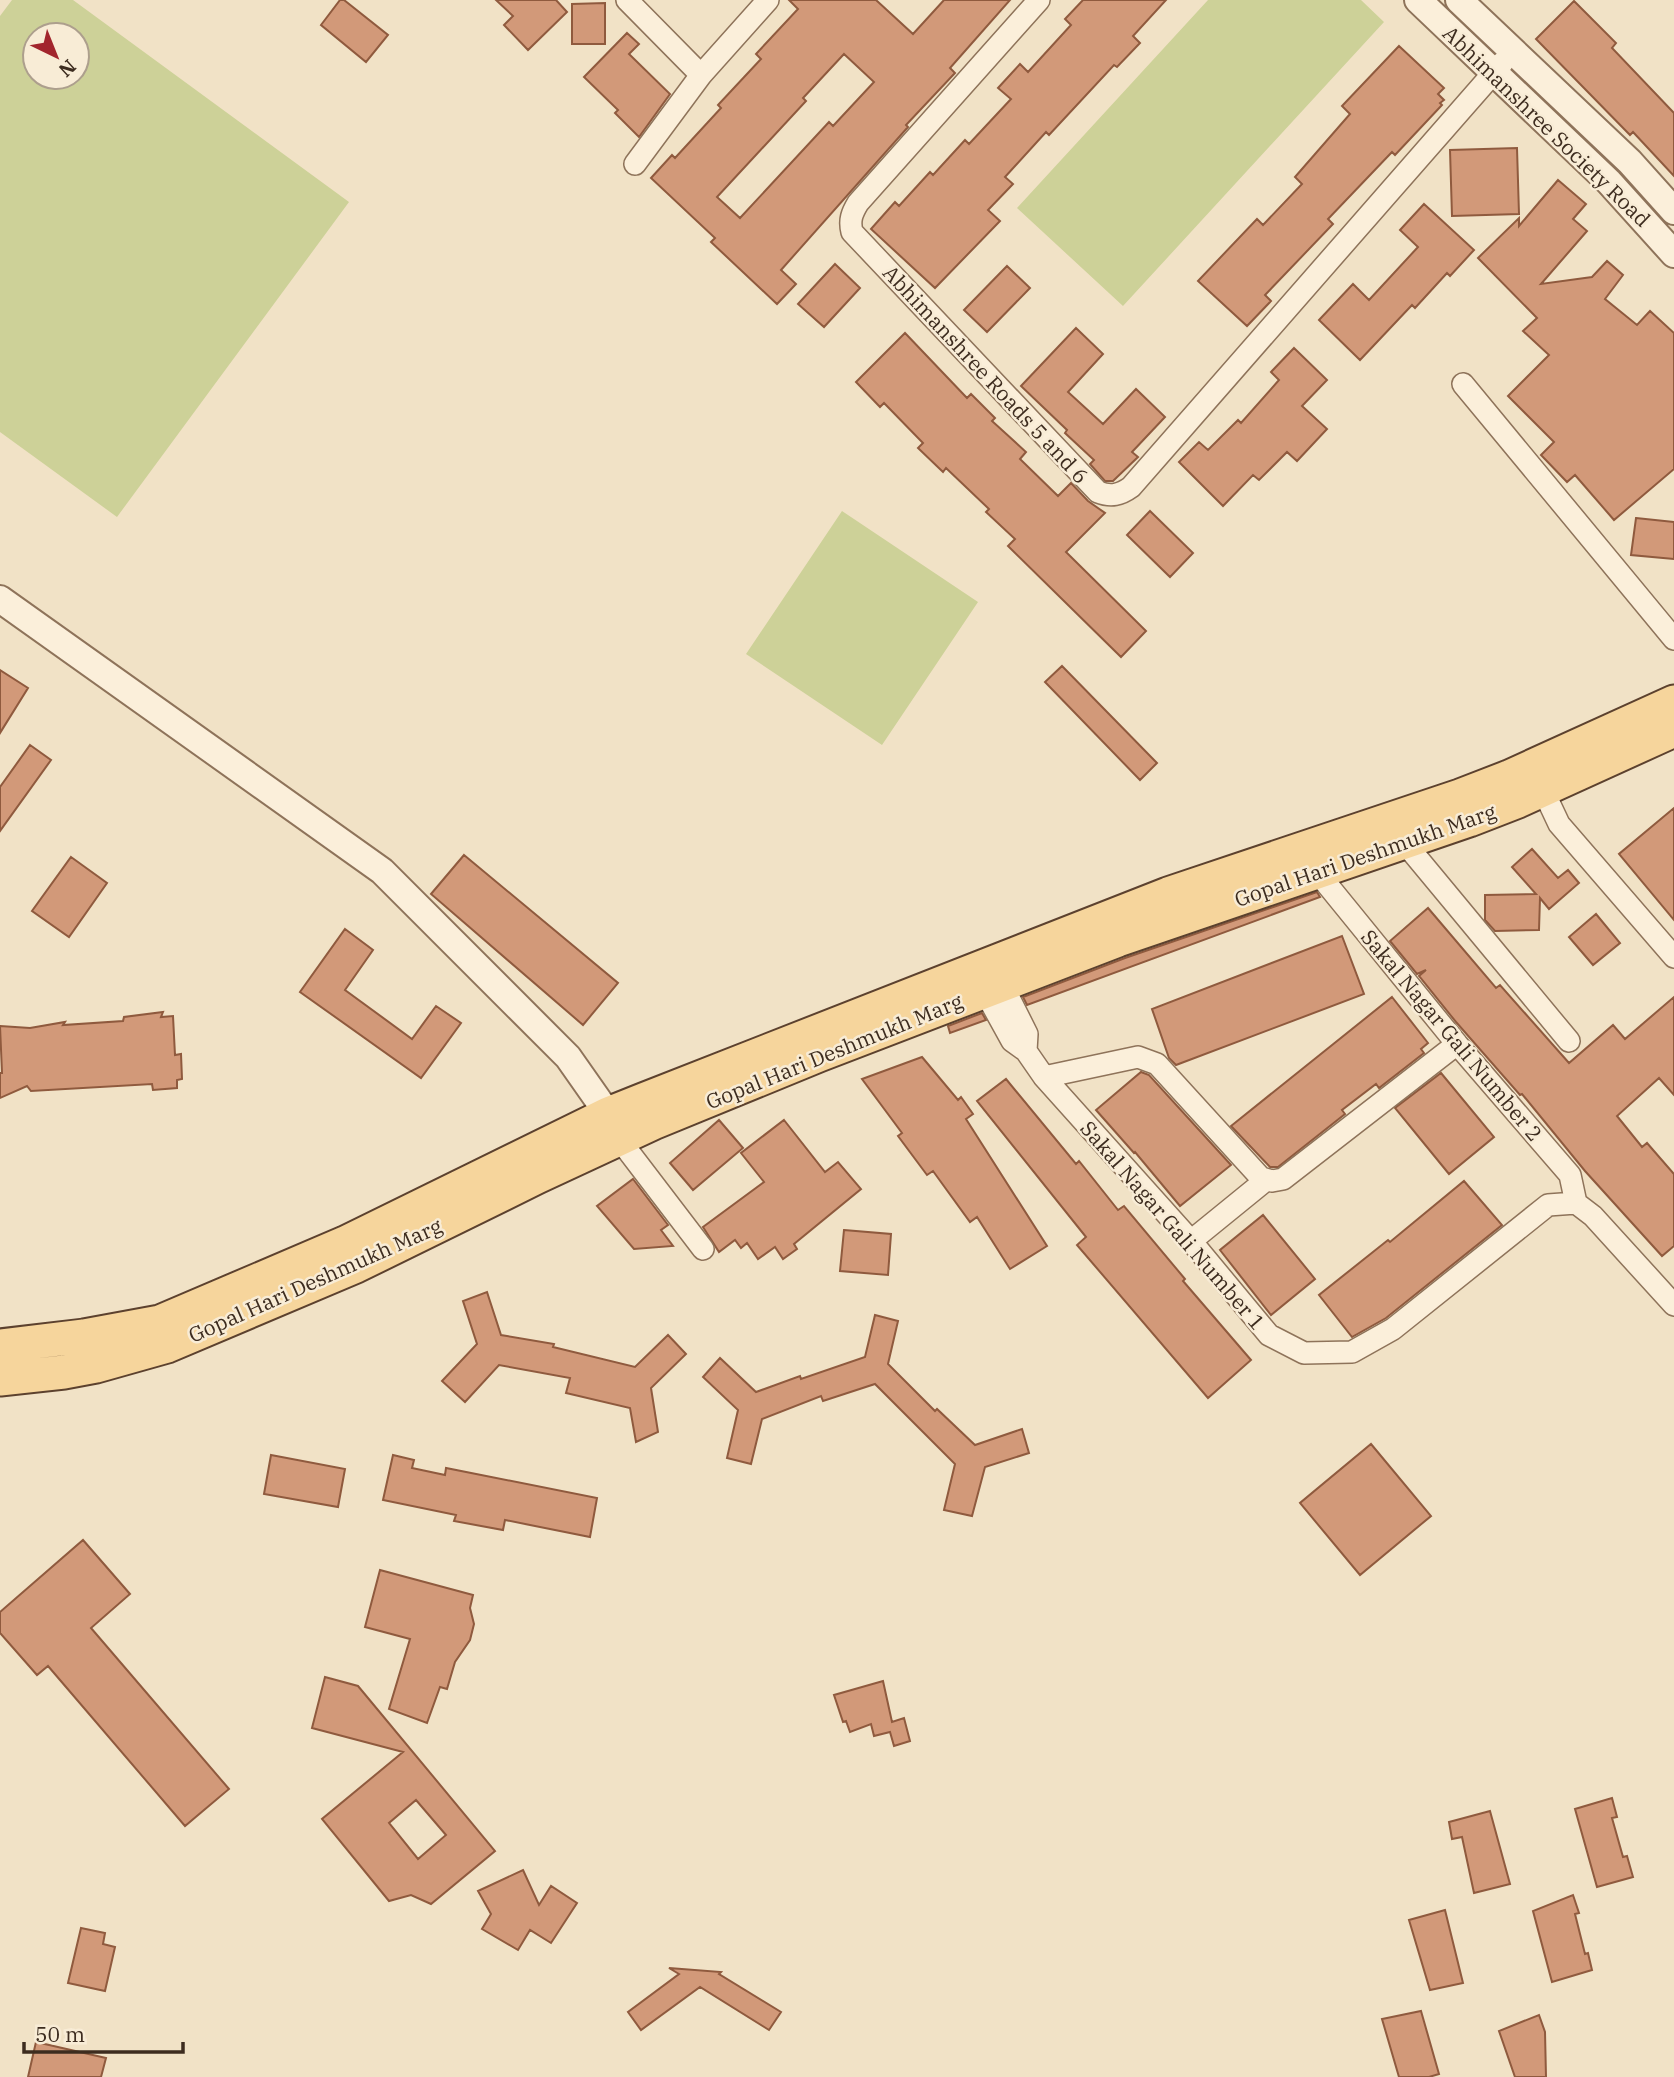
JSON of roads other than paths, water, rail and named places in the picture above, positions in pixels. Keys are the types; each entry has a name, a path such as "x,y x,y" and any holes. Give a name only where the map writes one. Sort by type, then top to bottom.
{"main road":[{"name":"Gopal Hari Deshmukh Marg","path":"0,1379 85,1368 167,1346 356,1266 537,1177 613,1127 819,1055 1118,940 1469,820 1674,702"},
{"name":"Gopal Hari Deshmukh Marg","path":"0,1346 74,1338 160,1322 613,1127 1168,894 1460,796 1541,777 1674,730"}],"street":[{"path":"627,0 701,75"},
{"path":"635,164 701,75 768,0"},
{"name":"Abhimanshree Roads 5 and 6","path":"1039,0 858,203 851,218 851,225 852,232 1088,482 1105,495 1123,493 1131,487 1494,72"},
{"name":"Abhimanshree Society Road","path":"1418,0 1609,182 1674,254"},
{"name":"Abhimanshree Society Road","path":"1459,0 1630,162 1674,211"},
{"path":"1494,72 1513,51"},
{"path":"1463,384 1674,639"},
{"path":"0,599 382,871 568,1057 613,1127 703,1250"},
{"path":"1541,777 1559,824 1674,957"},
{"path":"1404,842 1569,1041"},
{"name":"Sakal Nagar Gali Number 2","path":"1317,872 1457,1044 1570,1175 1576,1203"},
{"name":"Sakal Nagar Gali Number 1","path":"993,988 1027,1034 1026,1051 1044,1077 1191,1241 1269,1335 1304,1353 1352,1352 1393,1329 1548,1205 1576,1203"},
{"path":"1044,1077 1138,1057 1148,1060 1157,1064 1261,1178 1283,1179 1457,1044"},
{"path":"1191,1241 1266,1180"},
{"path":"1576,1203 1593,1216 1674,1305"}]}
